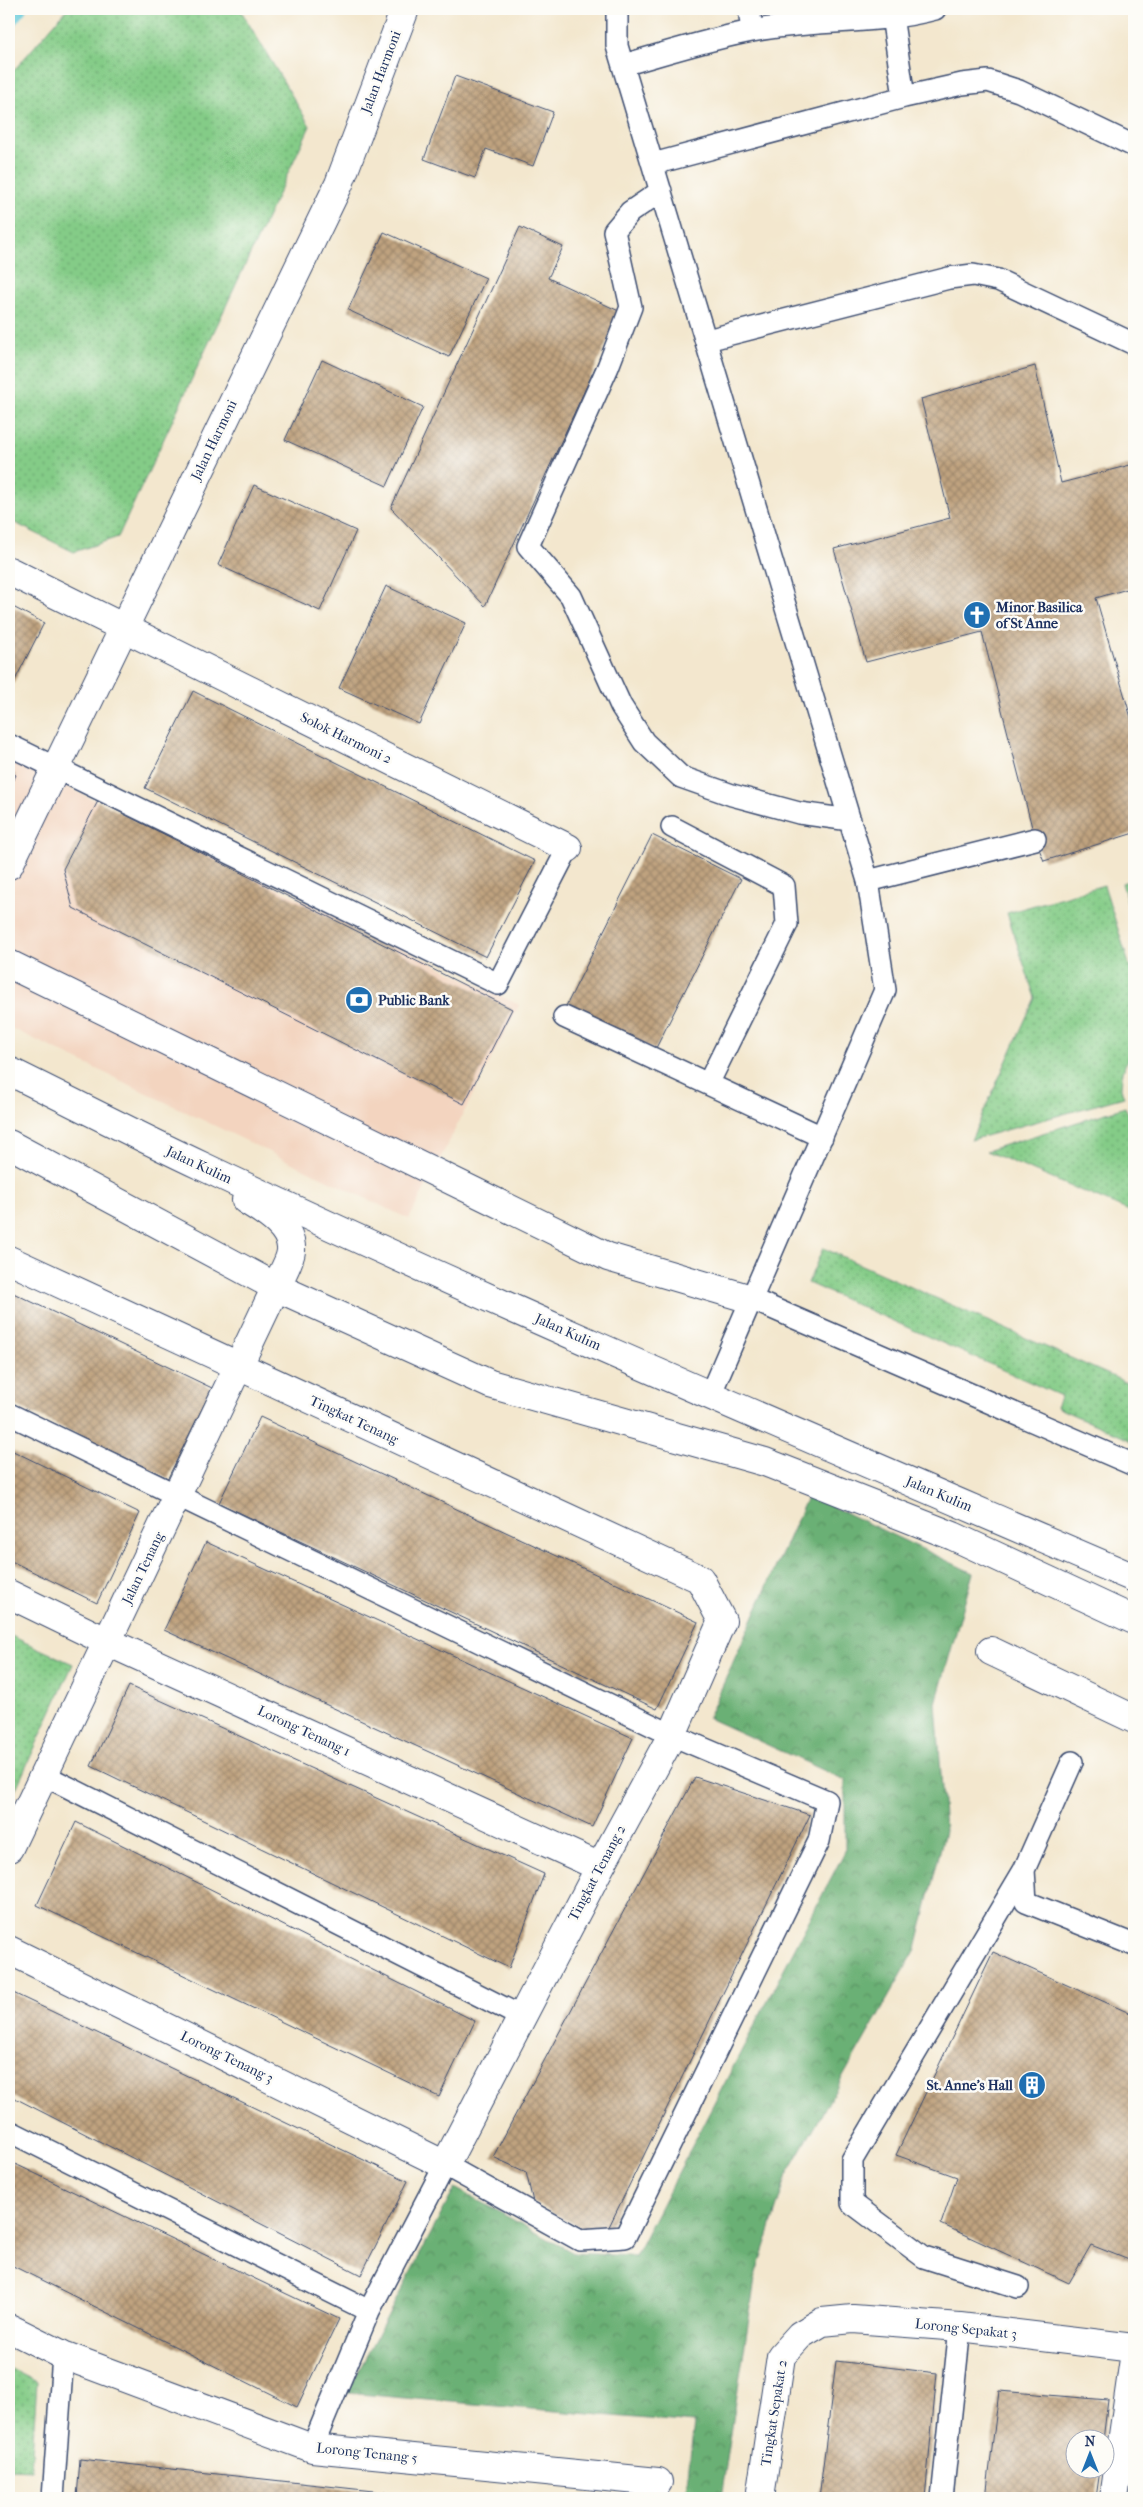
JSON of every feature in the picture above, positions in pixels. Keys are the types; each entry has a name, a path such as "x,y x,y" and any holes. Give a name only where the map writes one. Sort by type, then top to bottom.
{"street":[{"name":"Jalan Harmoni","path":"9,865 339,184 405,9"},
{"name":"Solok Harmoni 2","path":"9,571 568,848"},
{"path":"9,964 608,1256 751,1300"},
{"name":"Jalan Kulim","path":"11,1071 203,1167 710,1395 1134,1578"},
{"path":"9,1144 276,1287 490,1384 765,1462 952,1536 1134,1620"},
{"name":"Jalan Tenang","path":"9,1848 239,1367 291,1251 288,1236 275,1220 230,1189 203,1167"},
{"name":"Tingkat Tenang","path":"9,1260 700,1579"},
{"name":"Tingkat Tenang 2","path":"445,2165 600,1866 672,1735 722,1621 700,1579"},
{"name":"Lorong Tenang 1","path":"9,1594 108,1642 600,1866"},
{"path":"991,1651 1134,1720"},
{"name":"Lorong Tenang 3","path":"9,1950 445,2165"},
{"name":"Lorong Sepakat 3","path":"800,2335 822,2322 853,2318 960,2327 1134,2348"},
{"name":"Lorong Tenang 5","path":"9,2328 64,2355 312,2448 658,2482"},
{"name":"Tingkat Sepakat 2","path":"760,2498 781,2356 800,2335"},
{"path":"1114,2498 1134,2358"}],"lane":[{"path":"617,9 617,46 707,340 868,881 885,990 710,1395"},
{"path":"749,9 752,31"},
{"path":"623,64 752,31 935,9"},
{"path":"891,13 904,97"},
{"path":"653,164 904,97 962,84 988,82 1019,90 1134,146"},
{"path":"660,191 630,212 614,231 631,307 608,367 528,546 571,596 621,706 644,742 681,777 732,796 799,813 850,820"},
{"path":"707,340 949,278 973,275 998,280 1134,344"},
{"path":"9,745 498,984 568,848"},
{"path":"672,827 784,886 787,924 708,1084"},
{"path":"868,881 1035,839"},
{"path":"564,1017 822,1137"},
{"path":"751,1300 1134,1465"},
{"path":"9,1414 672,1735 827,1801 819,1840 625,2237 580,2240 445,2165 369,2311 312,2448"},
{"path":"1018,2287 924,2257 852,2203 852,2160 1024,1870 1072,1762"},
{"path":"44,1775 522,2017"},
{"path":"1024,1870 1026,1902 1134,1945"},
{"path":"9,2131 369,2311"},
{"path":"942,2498 960,2327"},
{"path":"53,2498 64,2355"}],"shaded area":[{"path":"9,759 519,1005 409,1219 9,1027"}],"green space":[{"path":"67,9 240,9 310,126 118,537 74,552 9,520 9,76"},
{"path":"1134,879 1134,926 1122,883"},
{"path":"1104,885 1134,980 1134,1050 1125,1065 1122,1076 1121,1089 1124,1097 971,1140 1035,998 1007,913"},
{"path":"1125,1107 1130,1120 1134,1124 1134,1213 986,1151"},
{"path":"823,1248 1134,1386 1134,1442 1056,1407 1061,1396 808,1283"},
{"path":"808,1495 973,1573 936,1703 945,1831 916,1949 787,2175 756,2273 721,2498 685,2498 694,2423 347,2393 455,2188 574,2253 635,2256 845,1851 845,1780 708,1718"},
{"path":"9,1635 73,1664 9,1804"},
{"path":"9,2368 37,2382 31,2470 9,2469"}],"building":[{"path":"455,76 553,112 533,166 486,149 475,178 424,159"},
{"path":"520,227 563,247 548,278 621,312 485,606 391,508"},
{"path":"384,232 486,278 449,357 348,310"},
{"path":"322,360 423,407 387,486 285,440"},
{"name":"Minor Basilica of St Anne","path":"1035,366 1061,483 1134,464 1134,587 1096,598 1134,728 1134,833 1044,861 1035,839 982,632 866,662 834,549 950,518 921,399"},
{"path":"254,485 356,531 320,611 218,565"},
{"path":"386,586 466,623 419,724 339,688"},
{"path":"9,605 44,623 9,692"},
{"path":"193,691 535,861 486,957 145,788"},
{"path":"9,771 16,775 9,789"},
{"path":"98,801 512,1009 464,1104 73,908 63,869"},
{"path":"652,835 741,879 655,1050 566,1006"},
{"path":"9,1291 212,1388 168,1478 9,1402"},
{"path":"260,1417 698,1622 657,1709 219,1503"},
{"path":"9,1449 140,1513 97,1603 9,1560"},
{"path":"206,1542 633,1738 592,1827 164,1630"},
{"path":"129,1686 544,1874 509,1968 91,1766"},
{"path":"695,1777 810,1815 603,2239 533,2202 526,2172 493,2157"},
{"path":"76,1822 475,2021 439,2097 37,1905"},
{"name":"St. Anne's Hall","path":"993,1952 1134,2015 1134,2262 1091,2245 1069,2283 941,2224 957,2177 896,2155"},
{"path":"9,1991 408,2181 361,2275 9,2095"},
{"path":"9,2161 339,2319 297,2407 9,2264"},
{"path":"836,2361 937,2373 925,2498 819,2498"},
{"path":"999,2391 1108,2400 1104,2430 1066,2430 1066,2480 1099,2480 1096,2498 986,2498"},
{"path":"80,2459 428,2497 428,2498 77,2498"}],"waterway":[{"path":"9,24 21,9"}],"place":[{"name":"Minor Basilica of St Anne","path":"977,615"},
{"name":"Public Bank","path":"359,1000"},
{"name":"St. Anne's Hall","path":"1032,2085"}]}
